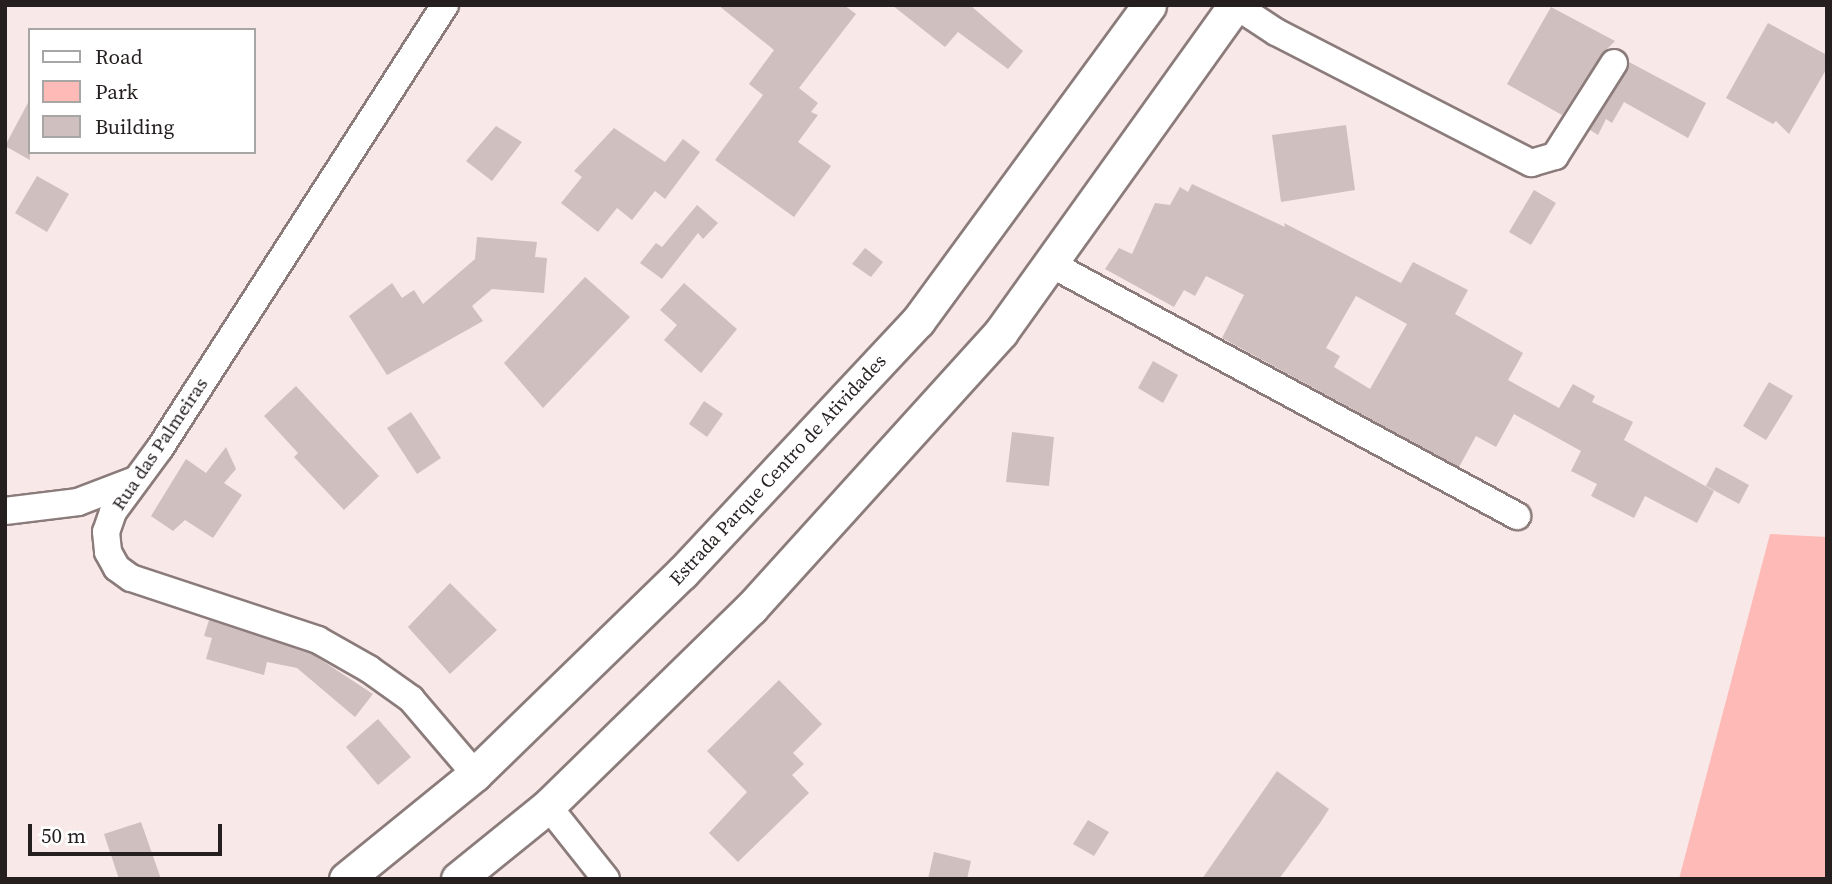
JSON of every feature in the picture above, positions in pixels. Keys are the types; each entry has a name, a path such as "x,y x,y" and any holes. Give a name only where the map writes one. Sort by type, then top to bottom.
{"main road":[{"name":"Estrada Parque Centro de Atividades","path":"345,879 475,775 682,573 918,321 1149,5"},
{"path":"458,879 548,806 751,608 1001,332 1235,5"}],"street":[{"name":"Rua das Palmeiras","path":"445,5 160,448 113,512 106,531 108,552 117,568 167,592 318,640 369,669 411,699 475,775"},
{"path":"1235,5 1276,32 1531,163 1555,156 1615,63"},
{"path":"1051,264 1517,516"},
{"path":"5,511 78,502 135,480"},
{"path":"548,806 606,879"}],"green space":[{"path":"1770,534 1827,537 1827,879 1679,879"}],"building":[{"path":"718,5 844,5 856,14 799,88 818,103 811,112 818,115 798,142 831,166 794,217 715,160 763,95 749,84 774,50"},
{"path":"892,5 970,5 1023,51 1008,69 958,32 945,47"},
{"path":"1551,7 1615,41 1601,55 1562,115 1507,84"},
{"path":"1768,23 1827,55 1827,68 1789,134 1776,121 1773,124 1726,98"},
{"path":"1629,62 1706,103 1688,138 1624,102 1612,123 1606,119 1598,135 1590,130"},
{"path":"28,103 30,160 5,146"},
{"path":"1346,125 1355,190 1281,202 1272,135"},
{"path":"496,126 522,142 492,181 466,161"},
{"path":"614,128 665,162 683,139 700,152 665,199 655,191 632,220 617,208 598,232 561,203 582,177 574,171"},
{"path":"37,176 69,194 47,232 15,213"},
{"path":"1192,184 1285,227 1284,223 1401,283 1413,262 1468,290 1455,314 1523,353 1508,380 1559,408 1573,384 1595,396 1592,402 1633,422 1624,440 1714,491 1697,523 1645,496 1634,518 1591,496 1597,484 1571,471 1581,451 1514,414 1496,447 1476,436 1459,467 1222,338 1244,295 1206,276 1195,296 1184,290 1174,307 1105,269 1119,248 1132,254 1155,203 1170,205 1180,187 1188,192","holes":["1356,296 1407,324 1370,389 1334,367 1340,356 1326,348"]},
{"path":"1534,190 1556,203 1531,245 1509,232"},
{"path":"697,205 718,223 703,239 698,233 662,279 640,263 656,243 662,247"},
{"path":"477,237 537,242 535,257 547,258 544,293 492,289 472,306 483,321 387,375 349,316 392,283 402,298 414,290 423,304 475,259"},
{"path":"865,248 883,262 871,277 852,264"},
{"path":"585,277 630,317 543,408 504,363"},
{"path":"684,283 737,329 701,373 664,340 677,325 660,310"},
{"path":"1153,361 1178,375 1163,403 1138,388"},
{"path":"1769,382 1793,396 1766,440 1743,426"},
{"path":"296,386 379,476 344,510 294,457 298,453 264,416"},
{"path":"704,401 723,414 707,437 689,424"},
{"path":"411,412 441,458 417,474 387,428"},
{"path":"1012,432 1054,437 1049,486 1006,482"},
{"path":"226,447 236,469 224,483 242,495 213,538 185,520 173,531 151,516 186,459 206,473"},
{"path":"1716,467 1749,485 1739,504 1706,486"},
{"path":"450,583 497,630 450,674 408,627"},
{"path":"209,620 312,654 373,694 355,717 297,668 267,662 264,675 206,659 212,638 204,636"},
{"path":"779,680 822,724 793,753 804,764 792,775 809,793 738,862 709,833 747,792 707,751"},
{"path":"378,719 411,757 378,785 346,747"},
{"path":"1277,771 1329,809 1320,823 1279,879 1202,879"},
{"path":"1088,820 1109,832 1094,856 1073,844"},
{"path":"141,822 161,879 119,879 104,834"},
{"path":"934,852 971,861 967,879 928,879"}]}
